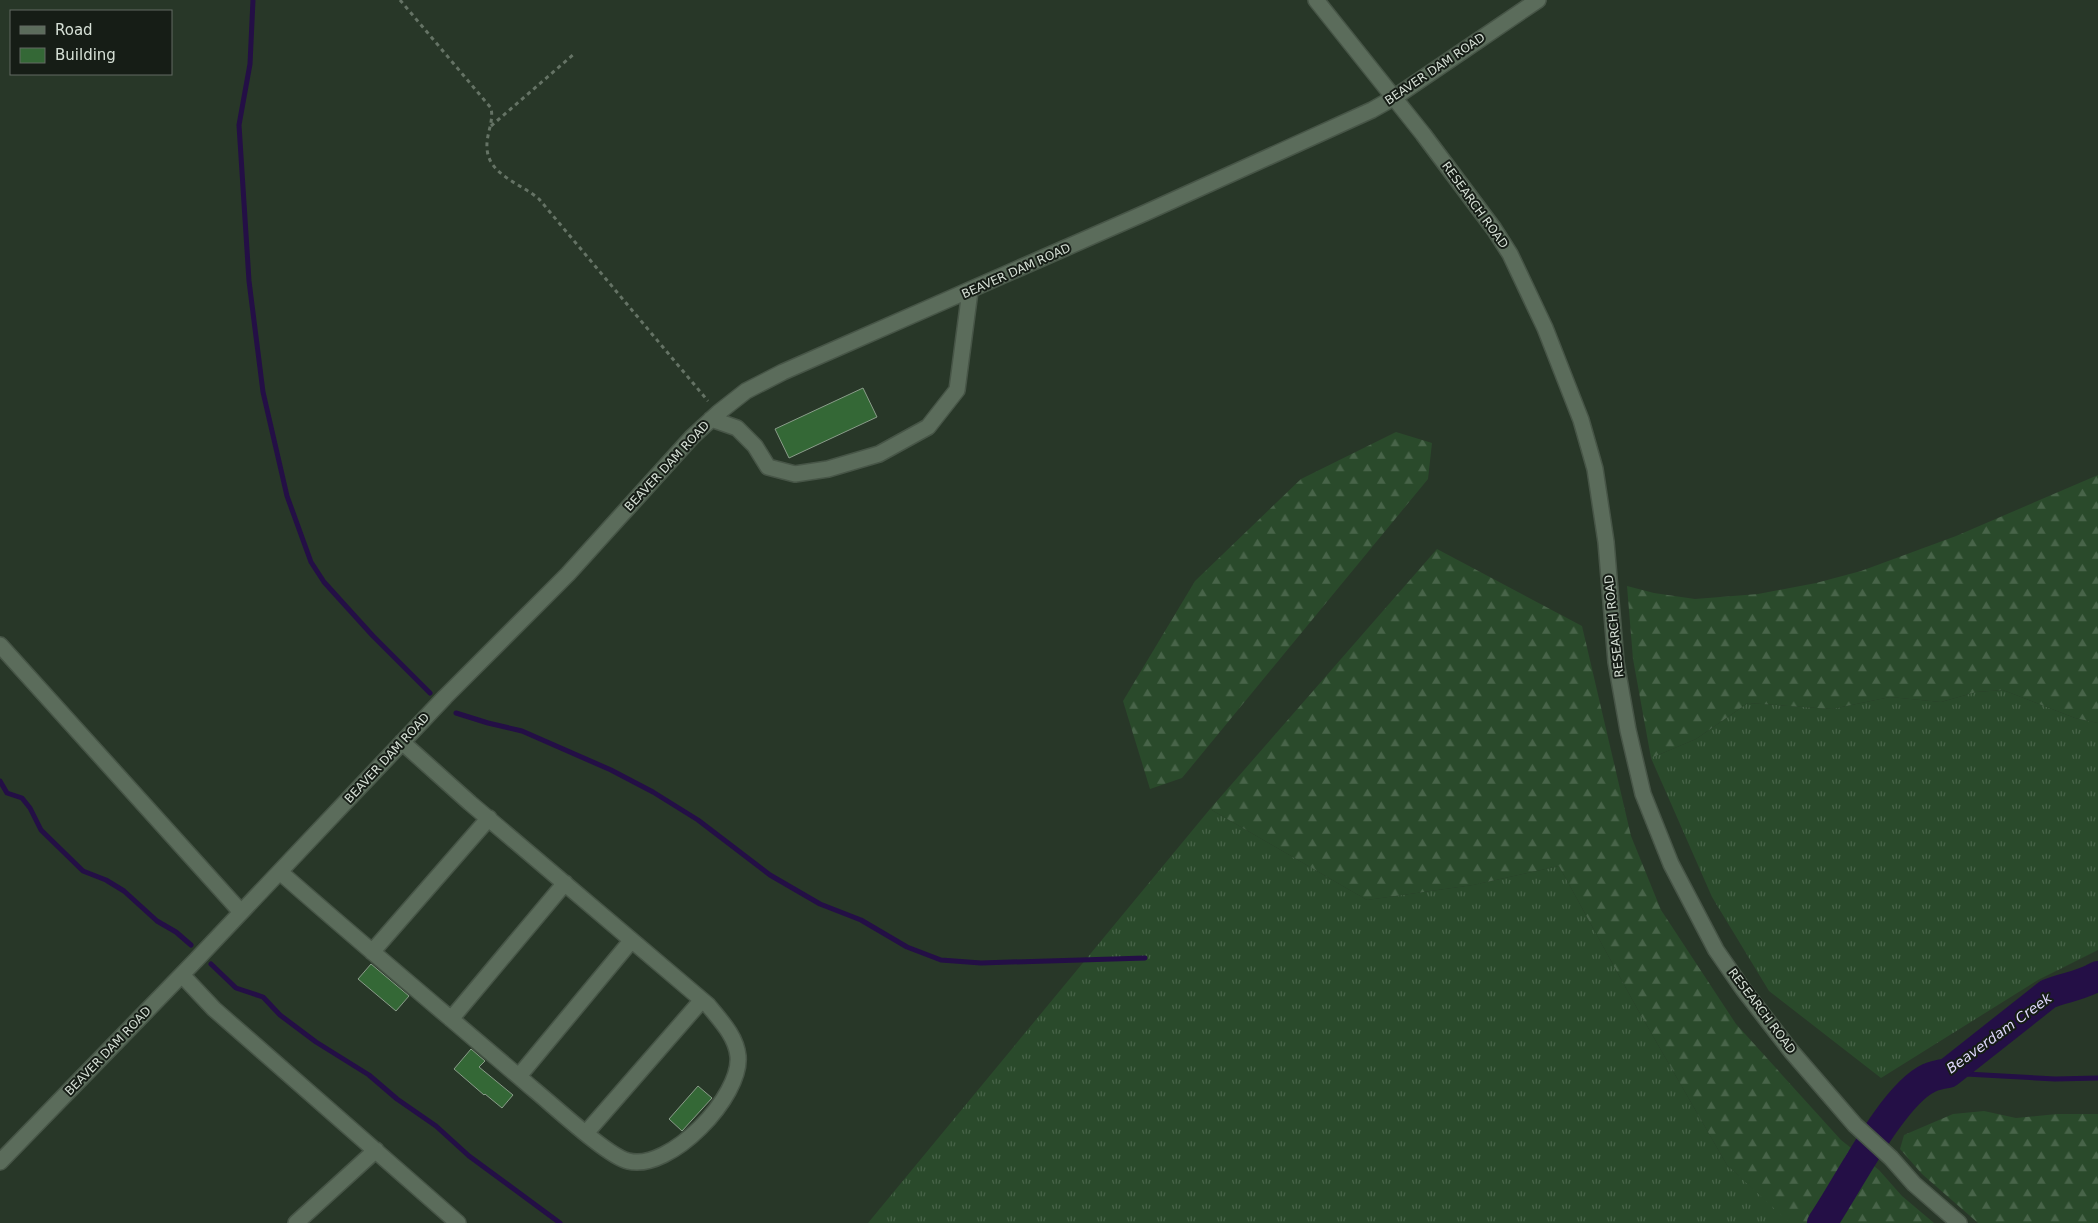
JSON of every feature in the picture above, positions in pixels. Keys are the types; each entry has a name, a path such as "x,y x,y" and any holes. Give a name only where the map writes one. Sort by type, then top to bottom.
{"street":[{"name":"RESEARCH ROAD","path":"1316,0 1395,97 1479,208 1510,254 1532,299 1576,406 1595,469 1606,542 1616,662 1634,761 1643,794 1671,864 1716,950 1743,989 1791,1051 1855,1125 1891,1158 1914,1184 1958,1223"},
{"name":"BEAVER DAM ROAD","path":"0,1162 182,975 402,742 568,574 692,436 746,391 783,372 970,291 1372,110 1395,97 1538,0"},
{"path":"714,416 738,428 755,446 768,467 795,474 828,469 879,454 928,427 957,390 970,291"},
{"path":"0,645 242,912"},
{"path":"280,872 451,1019 586,1132 619,1157 628,1161 638,1162 663,1156 680,1147 704,1125 729,1092 738,1058 736,1045 731,1035 708,1005 564,884 402,742"},
{"path":"372,952 489,818"},
{"path":"451,1019 564,884"},
{"path":"519,1076 631,941"},
{"path":"182,975 214,1009 458,1223"},
{"path":"586,1132 702,1000"},
{"path":"296,1223 376,1150"}],"path":[{"path":"400,0 491,108 493,118 487,148 490,161 507,179 539,199 714,416"},
{"path":"490,127 574,54"}],"green space":[{"path":"1396,432 1432,443 1428,479 1182,778 1150,789 1123,701 1195,581 1301,479"},
{"path":"2098,475 2098,723 2075,718 2003,690 1976,692 1941,702 1890,697 1832,709 1748,703 1696,739 1651,758 1633,659 1627,586 1654,593 1695,599 1758,594 1816,583 1861,571 1956,536"},
{"path":"1437,549 1582,626 1631,836 1661,910 1736,1024 1841,1140 1879,1170 1902,1196 1934,1223 1787,1223 1788,1221 1727,1165 1638,1010 1559,866 1473,885 1367,900 1210,809"},
{"path":"2003,690 2075,718 2098,723 2098,950 2038,980 1881,1078 1769,991 1712,897 1651,758 1696,739 1748,703 1832,709 1890,697 1941,702 1976,692"},
{"path":"1210,809 1367,900 1473,885 1559,866 1638,1010 1727,1165 1789,1221 1787,1223 868,1223"},
{"path":"1984,1111 2016,1118 2057,1114 2098,1114 2098,1223 1978,1223 1922,1174 1900,1149 1904,1135 1953,1114"}],"building":[{"path":"863,388 877,417 789,458 775,429"},
{"path":"371,964 409,996 396,1011 358,979"},
{"path":"471,1049 485,1061 479,1067 513,1095 502,1108 454,1069"},
{"path":"698,1086 712,1098 682,1131 669,1119"}],"waterway":[{"path":"253,0 250,64 239,125 249,281 263,392 287,496 311,562 324,582 373,636 430,693"},
{"path":"456,713 522,731 611,770 653,792 698,820 770,875 820,904 861,920 907,947 941,960 981,963 1145,958"},
{"path":"0,781 7,793 22,798 30,808 41,830 83,871 106,880 124,891 157,921 176,932 191,945"},
{"path":"211,964 236,988 263,997 280,1015 316,1042 369,1075 397,1099 436,1126 469,1156 560,1223"},
{"name":"Beaverdam Creek","path":"1822,1223 1885,1122 1915,1088 1931,1077 1948,1073 2048,994 2098,976"},
{"path":"1948,1073 2055,1079 2098,1078"}]}
